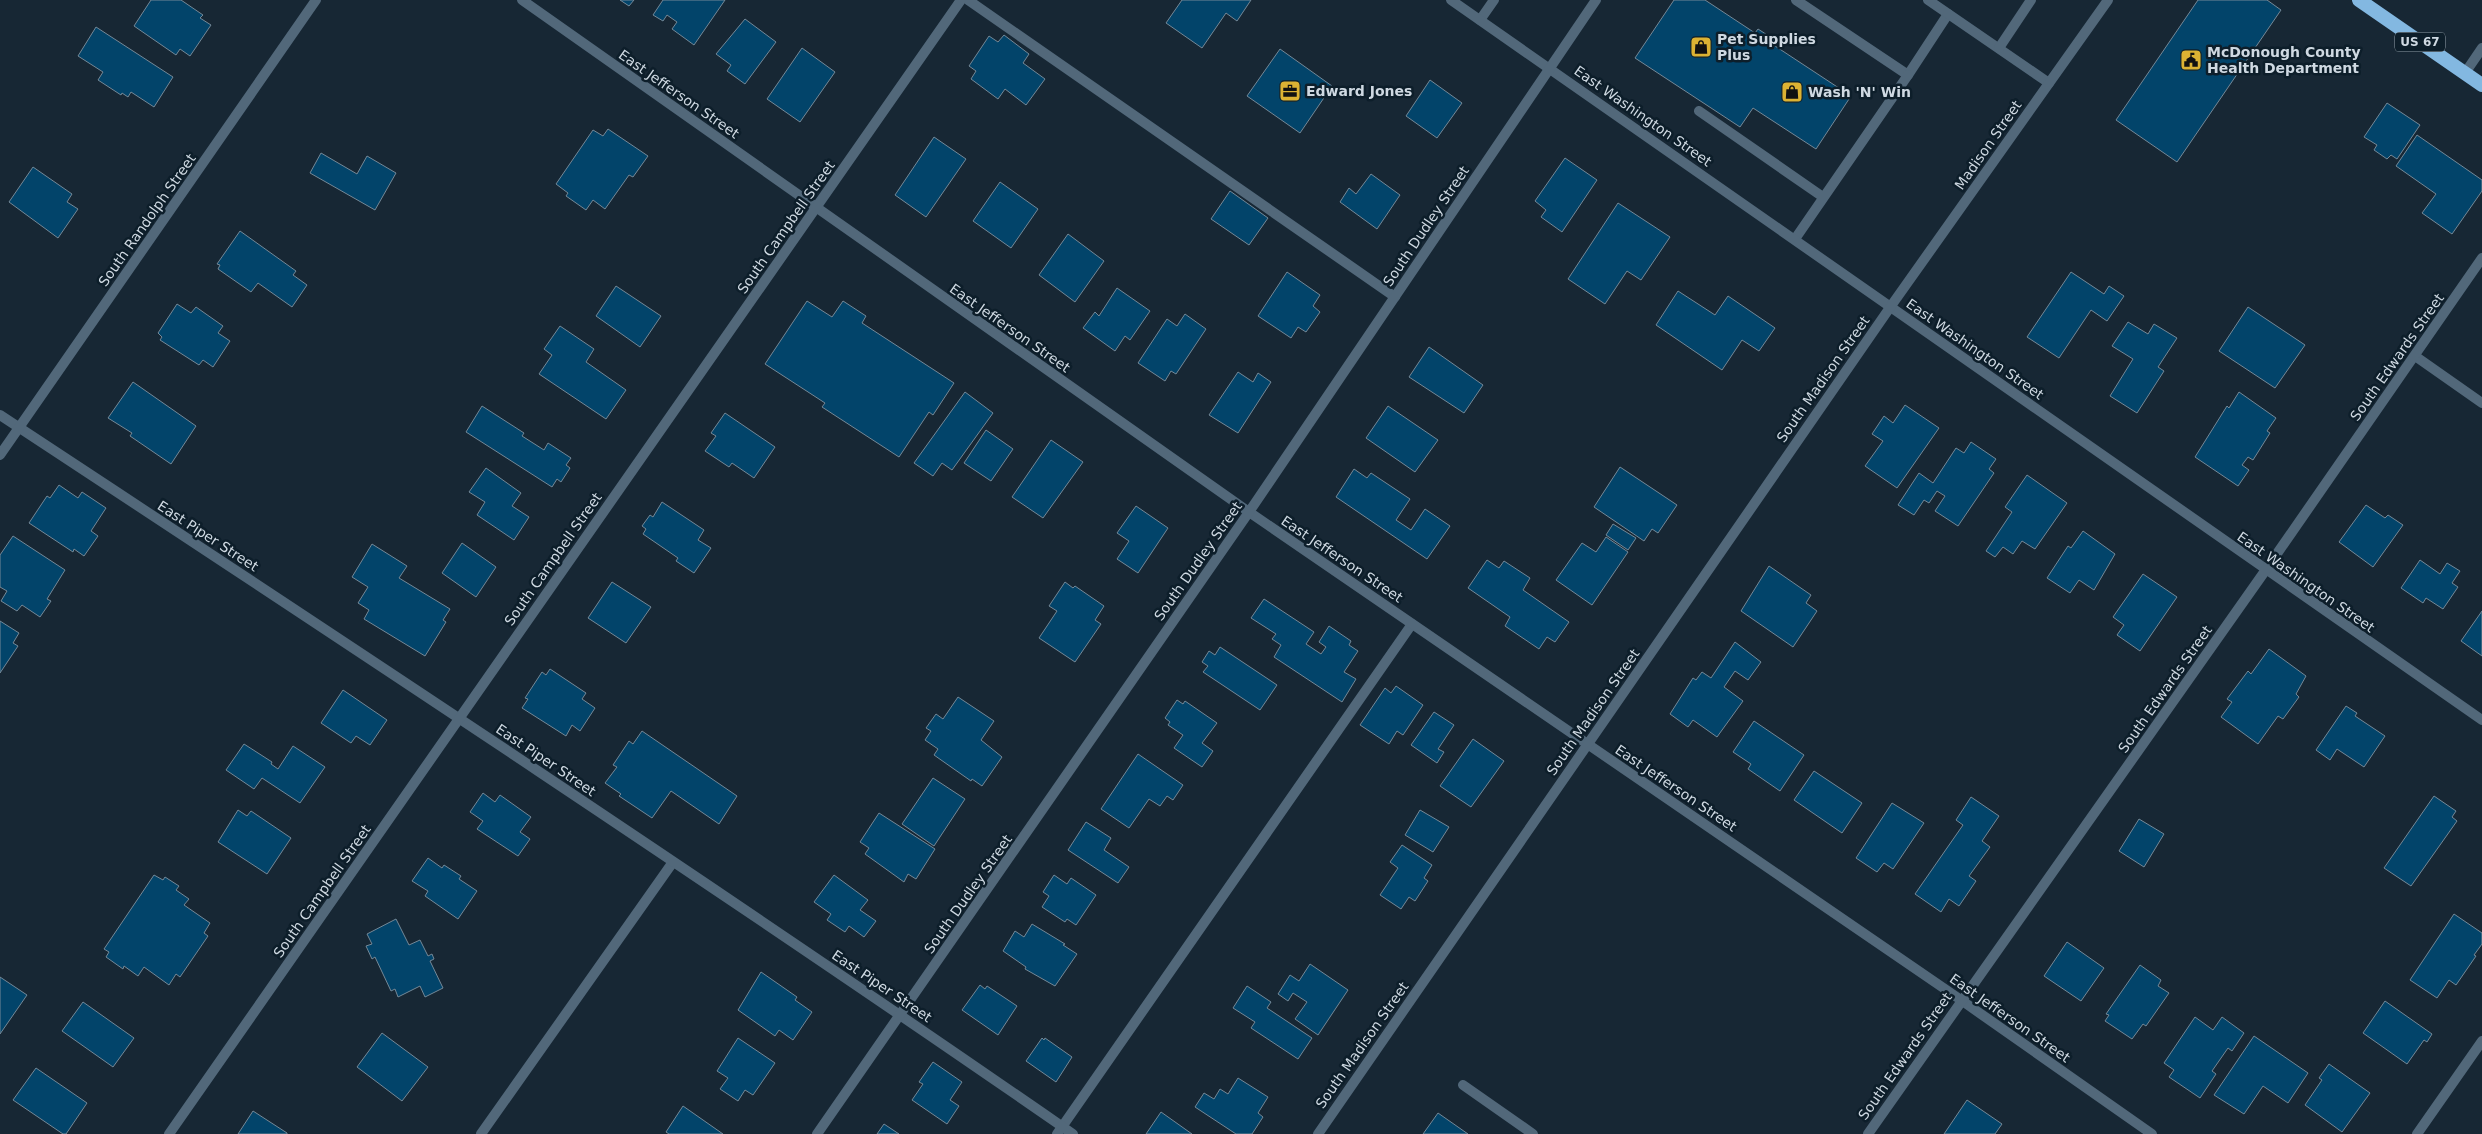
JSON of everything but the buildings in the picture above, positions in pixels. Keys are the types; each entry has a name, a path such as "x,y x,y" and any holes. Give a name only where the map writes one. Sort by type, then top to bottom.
{"highway":[{"name":"US 67","path":"2359,0 2482,85"}],"street":[{"name":"South Randolph Street","path":"0,455 316,0"},
{"name":"East Jefferson Street","path":"522,0 1249,512 1961,1000 2152,1134"},
{"name":"South Campbell Street","path":"169,1134 961,0"},
{"path":"968,0 1395,296"},
{"name":"East Washington Street","path":"1451,0 1890,306 2265,571 2482,720"},
{"path":"1480,20 1494,0"},
{"name":"South Dudley Street","path":"817,1134 1249,512 1596,0"},
{"path":"1796,0 1908,75"},
{"path":"1928,0 2049,83"},
{"path":"1999,48 2031,0"},
{"name":"Madison Street","path":"1890,306 2108,0"},
{"path":"1794,239 1948,14"},
{"path":"2465,73 2482,48"},
{"path":"1698,111 1823,197"},
{"name":"South Edwards Street","path":"1868,1134 2265,571 2482,258"},
{"name":"South Madison Street","path":"1318,1134 1890,306"},
{"path":"2414,356 2482,403"},
{"name":"East Piper Street","path":"0,415 459,718 901,1015 1059,1130 1073,1134"},
{"path":"1059,1130 1412,624"},
{"path":"481,1134 673,862"},
{"path":"2417,1134 2482,1041"},
{"path":"1463,1086 1533,1134"}],"place":[{"name":"Pet Supplies Plus","path":"1701,47"},
{"name":"McDonough County Health Department","path":"2191,60"},
{"name":"Edward Jones","path":"1290,91"},
{"name":"Wash 'N' Win","path":"1792,92"}]}
